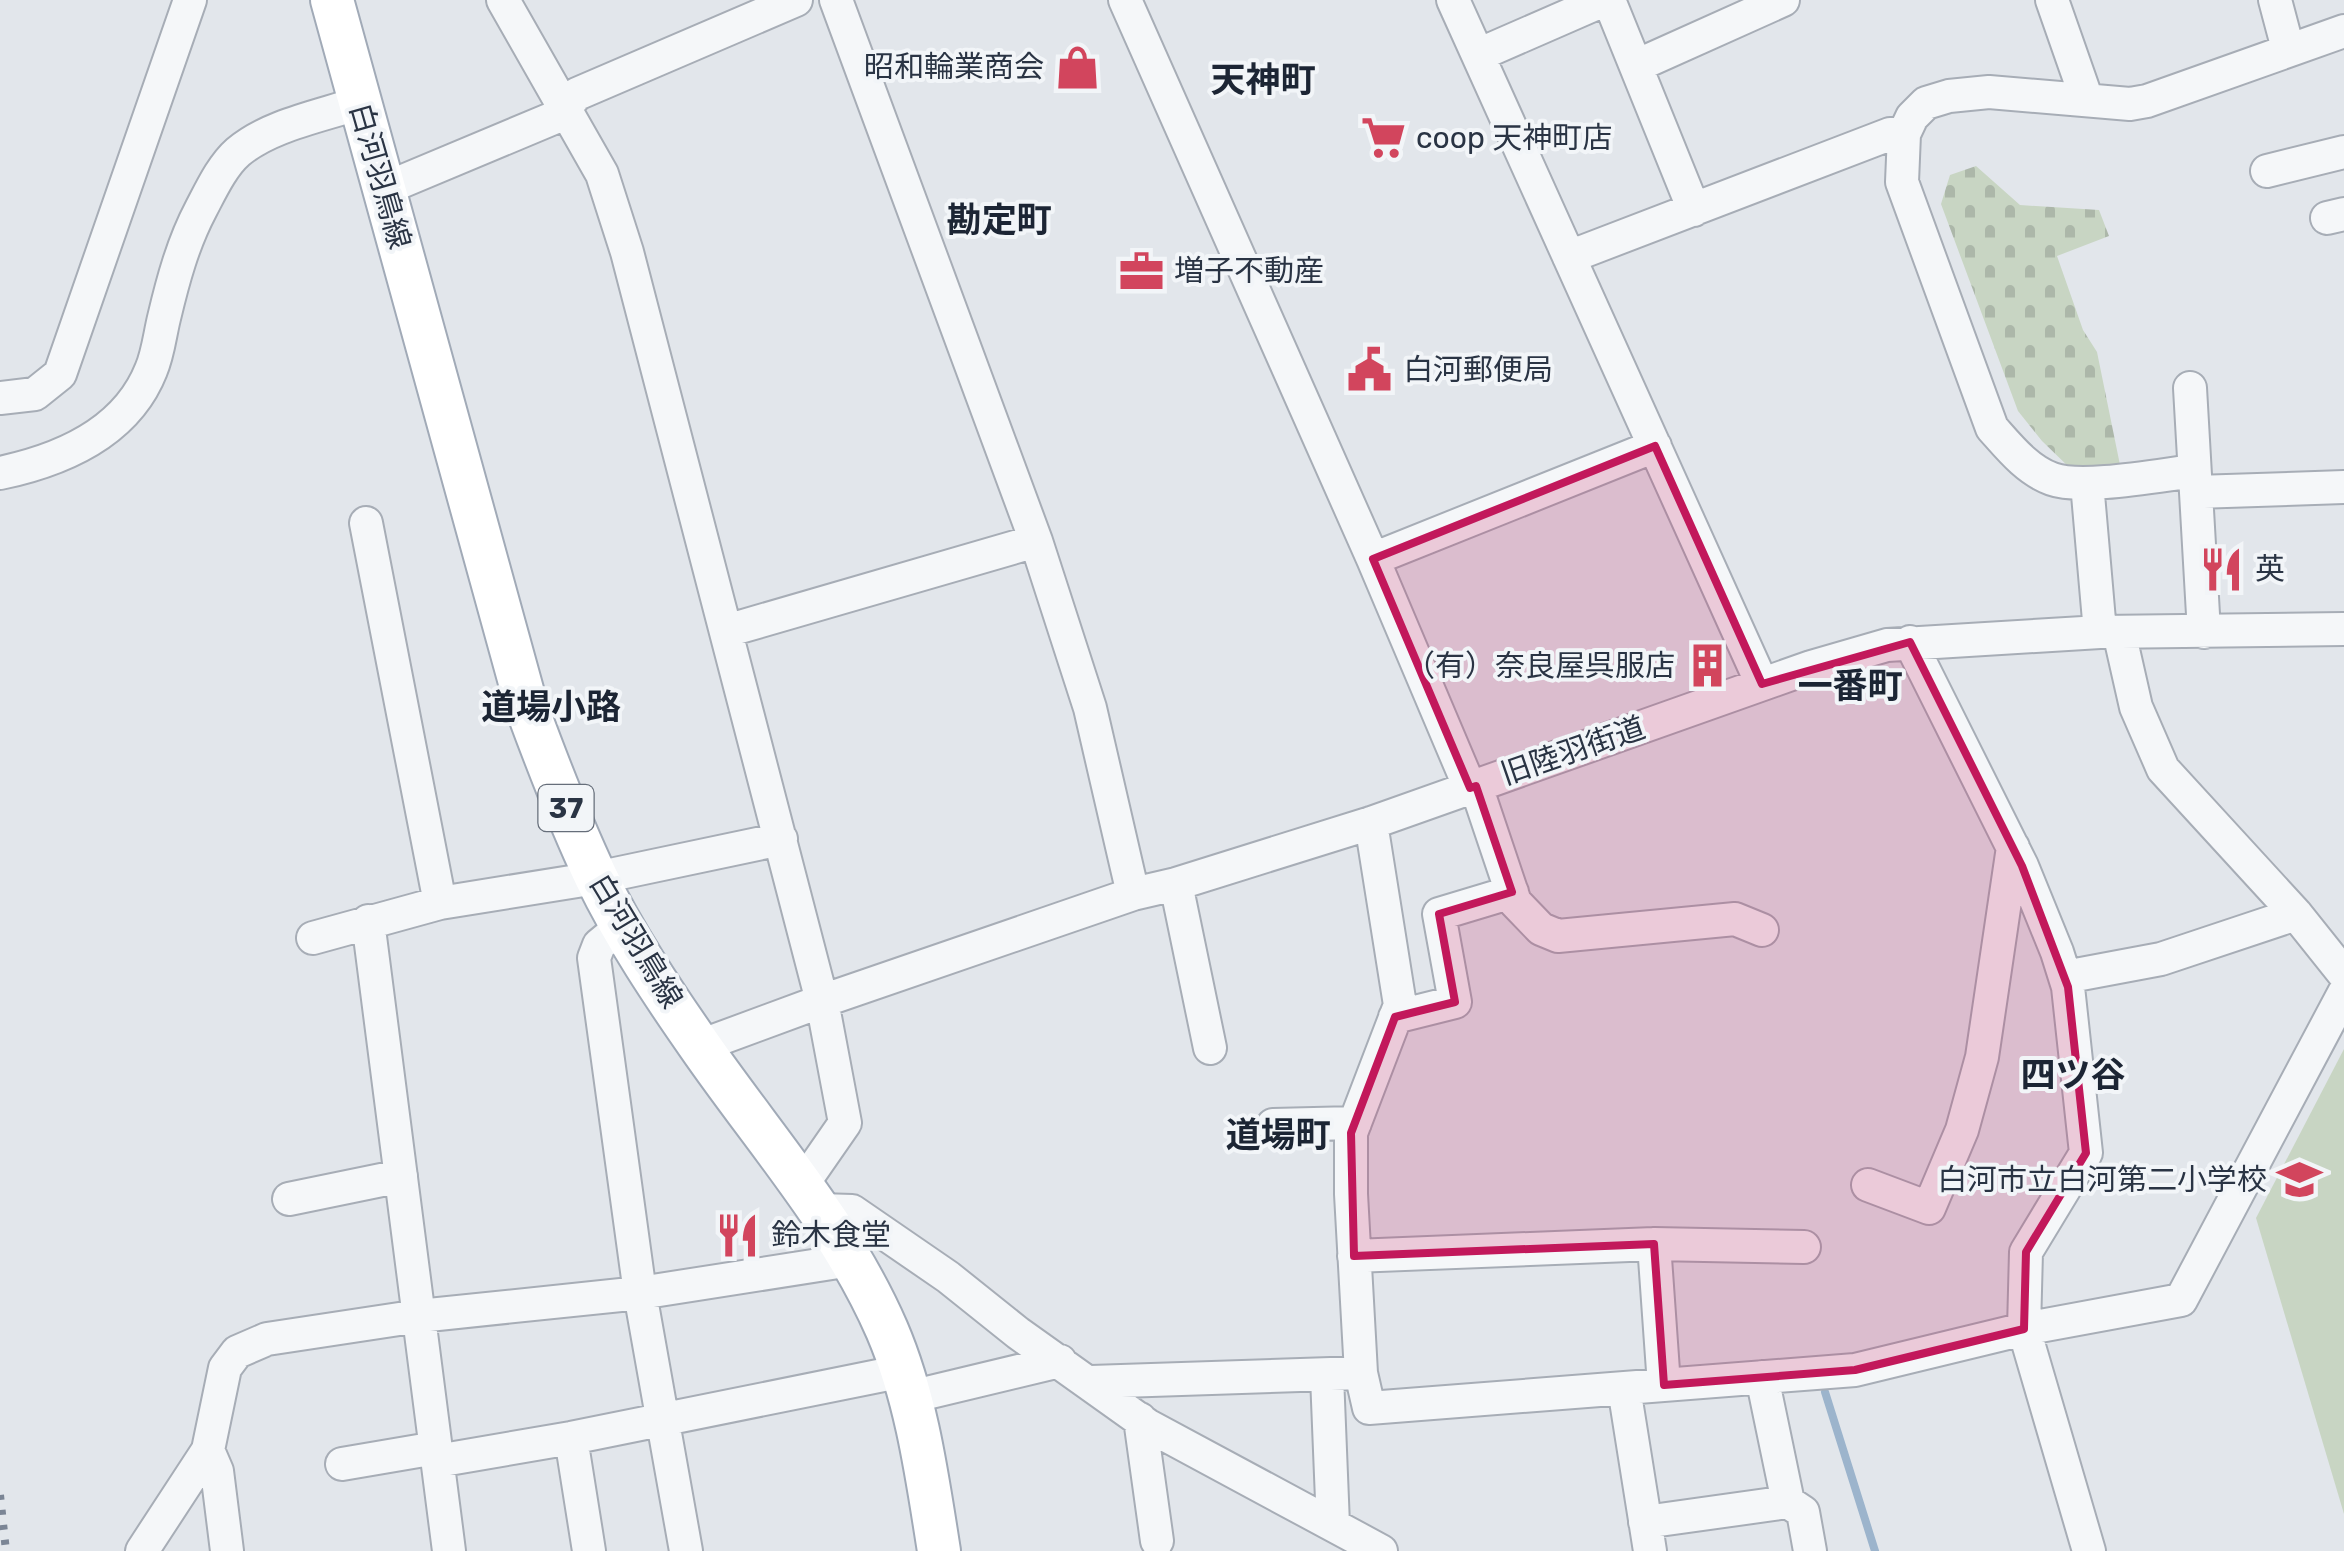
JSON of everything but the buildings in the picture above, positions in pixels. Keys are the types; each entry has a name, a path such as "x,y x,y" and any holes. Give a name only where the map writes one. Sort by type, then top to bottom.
{"main road":[{"name":"白河羽鳥線","path":"332,0 526,708 596,878 622,926 700,1046 811,1197 851,1260 886,1327 907,1384 923,1449 940,1551"}],"street":[{"path":"0,398 35,394 60,374 190,0"},
{"path":"503,0 602,174 627,252 781,839 822,1000 846,1123 811,1197 852,1211 1140,1419 1369,1548"},
{"path":"836,0 1036,542 1090,708 1132,894"},
{"name":"旧陸羽街道","path":"1125,0 1473,787 1762,684 1887,645 2109,632 2344,628"},
{"path":"1453,0 1762,684"},
{"path":"1478,55 1607,0 1694,210"},
{"path":"1636,66 1783,0"},
{"path":"2052,0 2087,100"},
{"path":"2275,0 2288,49"},
{"path":"384,190 556,116 577,94 792,1"},
{"path":"2344,31 2130,104 1989,92 1948,96 1926,103 1912,117 1904,134 1902,182 1992,428 2021,460 2053,480 2344,487"},
{"path":"0,473 34,466 91,442 139,392 152,369 188,234 214,184 238,152 272,133 358,102"},
{"path":"1570,257 1890,134 1904,134"},
{"path":"2268,170 2344,152"},
{"path":"2190,388 2204,632"},
{"path":"1374,559 1655,446"},
{"path":"2087,482 2109,632 2163,769 2296,914 2344,974"},
{"path":"366,522 440,903"},
{"path":"726,631 1036,542"},
{"path":"1910,642 2013,848 2058,952 2064,977 2086,1153 2026,1252 2024,1329 2089,1551"},
{"path":"700,1046 1132,894 1176,884 1473,787 1512,892 1524,914 1540,928 1558,936 1735,920 1762,930"},
{"path":"1371,822 1400,1005 1351,1134 1350,1194 1361,1373 1369,1408 1855,1370 2024,1329 2181,1300 2344,993"},
{"path":"313,938 440,903 596,878 781,839"},
{"path":"1868,1185 1929,1208 1962,1130 1982,1057 2013,848"},
{"path":"1176,884 1210,1048"},
{"path":"1395,1017 1455,1002 1439,914 1512,892"},
{"path":"2064,977 2162,959 2296,914"},
{"path":"368,921 449,1551"},
{"path":"622,926 599,945 594,958 640,1293 686,1551"},
{"path":"1273,1126 1355,1123"},
{"path":"289,1200 401,1176"},
{"path":"1354,1256 1654,1244 1804,1248"},
{"path":"1654,1244 1664,1385"},
{"path":"142,1551 208,1450 225,1368 237,1352 268,1339 418,1316 640,1293 851,1260"},
{"path":"342,1464 572,1438 664,1418 1060,1361"},
{"path":"1092,1382 1361,1373"},
{"path":"1327,1376 1333,1525"},
{"path":"1762,1377 1788,1502 1803,1512 1810,1551"},
{"path":"1624,1388 1648,1536 1788,1502"},
{"path":"1140,1419 1157,1541"},
{"path":"572,1438 589,1551"},
{"path":"208,1450 218,1471 227,1551"}],"highlighted area":[{"path":"1655,446 1762,684 1910,642 2022,866 2068,987 2086,1153 2026,1252 2024,1329 1855,1370 1664,1385 1654,1244 1354,1256 1351,1133 1395,1017 1455,1002 1439,914 1512,892 1476,786 1470,788 1373,559"}],"green space":[{"path":"1976,166 2020,205 2099,210 2109,236 2057,256 2083,330 2097,352 2120,465 2073,471 2018,411 1941,204 1950,175"},
{"path":"2344,1049 2344,1514 2256,1218"}],"waterway":[{"path":"1825,1392 1875,1551"}],"railway":[{"path":"0,1495 6,1551"}],"place":[{"name":"昭和輪業商会","path":"1077,67"},
{"name":"coop 天神町店","path":"1383,138"},
{"name":"増子不動産","path":"1141,271"},
{"name":"白河郵便局","path":"1370,370"},
{"name":"英","path":"2222,569"},
{"name":"（有）奈良屋呉服店","path":"1708,666"},
{"name":"白河市立白河第二小学校","path":"2300,1180"},
{"name":"鈴木食堂","path":"738,1235"}],"district":[{"name":"天神町","path":"1263,80"},
{"name":"勘定町","path":"999,220"},
{"name":"一番町","path":"1850,686"},
{"name":"道場小路","path":"551,707"},
{"name":"四ツ谷","path":"2073,1075"},
{"name":"道場町","path":"1278,1135"}]}
